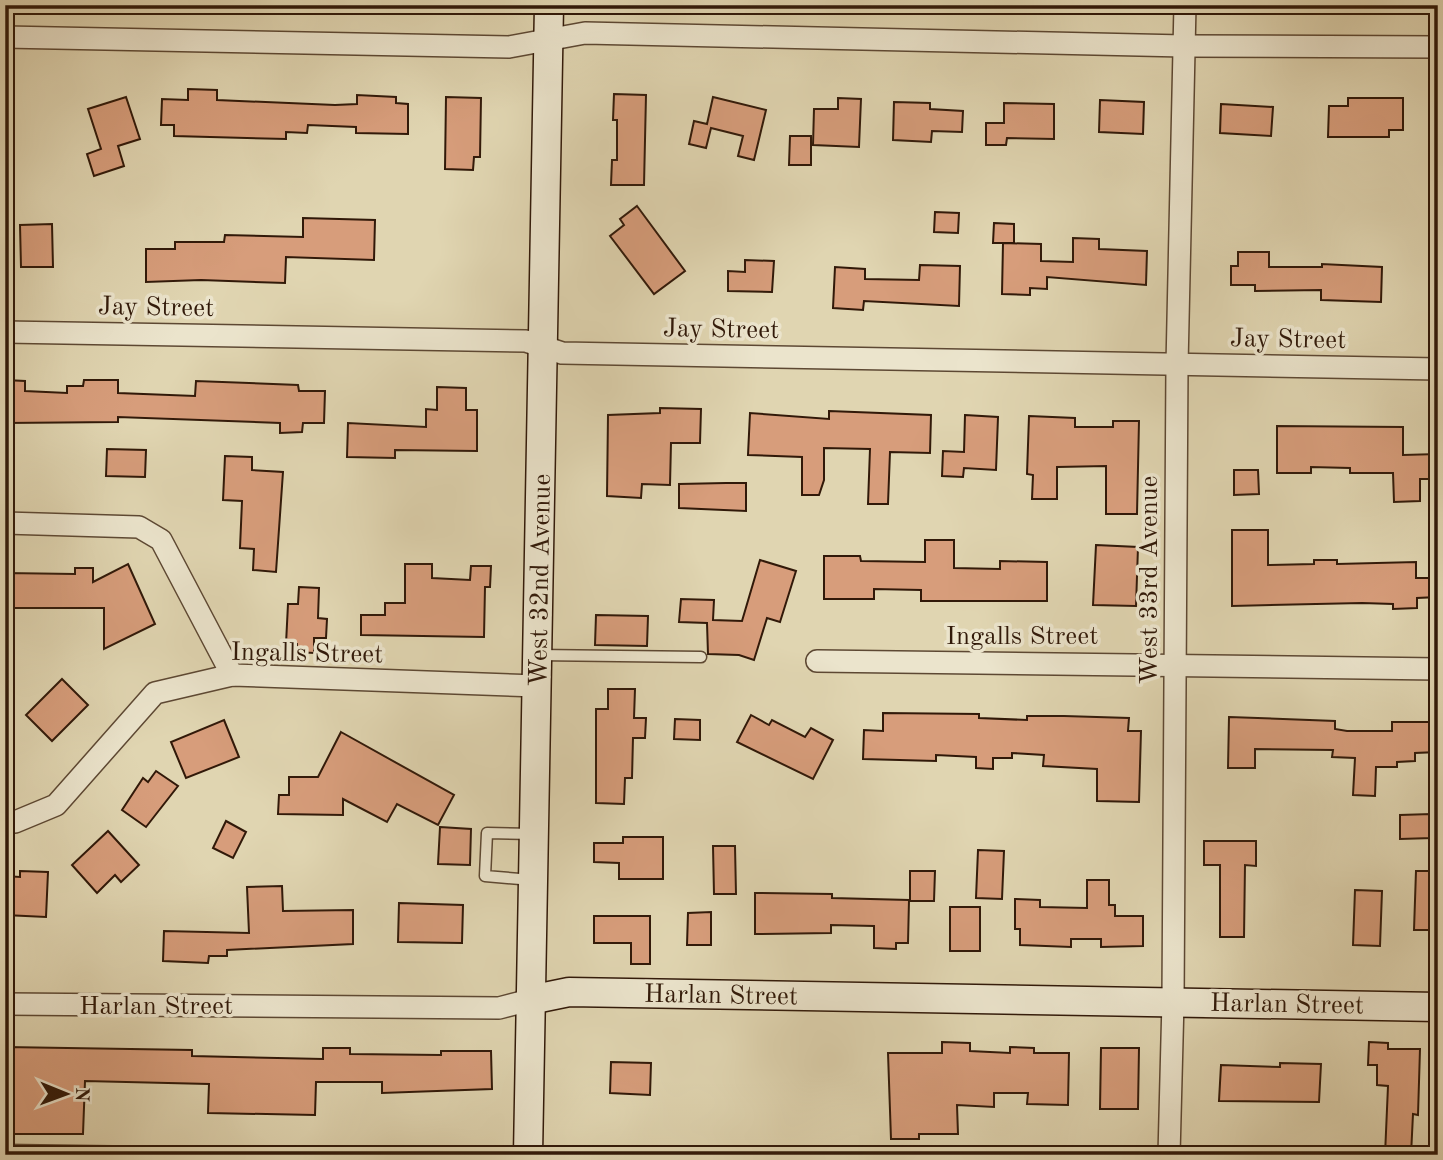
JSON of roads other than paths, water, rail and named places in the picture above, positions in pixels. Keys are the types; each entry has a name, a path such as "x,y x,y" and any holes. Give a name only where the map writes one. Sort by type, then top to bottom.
{"street":[{"name":"West 32nd Avenue","path":"528,1155 550,5"},
{"name":"West 33rd Avenue","path":"1169,1155 1173,1001 1177,365 1185,5"},
{"path":"5,37 509,47 585,33 1184,46 1438,47"},
{"name":"Jay Street","path":"5,332 526,341 562,352 1438,369"},
{"path":"5,523 139,527 161,540 232,675"},
{"name":"Ingalls Street","path":"817,661 1438,669"},
{"name":"Ingalls Street","path":"5,822 15,822 56,805 155,693 232,675 537,686"},
{"name":"Harlan Street","path":"5,1004 499,1008 569,992 1438,1007"}],"lane":[{"path":"537,655 701,657"},
{"path":"533,880 485,876 487,833 534,834"},
{"path":"5,1150 355,1155"}]}
